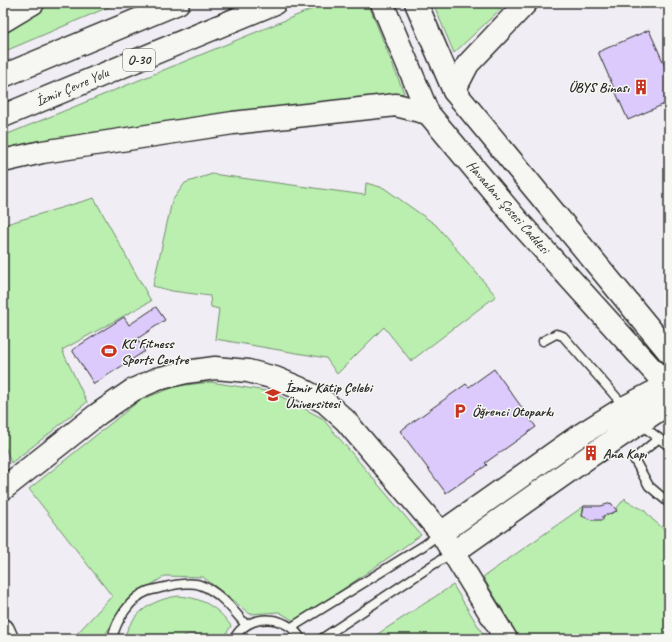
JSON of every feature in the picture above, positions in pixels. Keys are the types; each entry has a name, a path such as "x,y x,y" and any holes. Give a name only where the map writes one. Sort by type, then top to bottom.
{"main road":[{"path":"3,21 32,3"},
{"path":"3,76 178,3"},
{"name":"İzmir Çevre Yolu","path":"3,116 275,3"},
{"name":"Havaalanı Şosesi Caddesi","path":"382,3 428,113 518,221 668,390"},
{"path":"416,3 454,91 669,352"},
{"path":"454,91 468,64 526,3"},
{"path":"3,161 42,152 233,123 396,104 428,113"},
{"path":"3,489 98,414 133,390 157,379 186,372 215,368 248,371 275,378 299,388 325,402 345,420 441,533 506,639"},
{"path":"454,552 590,456 632,415 668,390"},
{"path":"441,533 577,437 632,415"},
{"path":"3,630 7,639"},
{"path":"3,636 7,639"}],"lane":[{"path":"543,341 556,334 563,336 632,415 669,446"},
{"path":"659,438 634,459 649,486 669,503"},
{"path":"292,628 423,546 441,533"},
{"path":"321,639 454,552"},
{"path":"112,639 118,622 134,600 147,591 177,584 199,584 213,592 227,603 246,625"},
{"path":"234,639 236,634 246,625 257,620 269,619 281,621 292,628 301,639"}],"green space":[{"path":"49,3 118,3 3,52 3,33"},
{"path":"327,3 368,3 404,93 73,136 3,152 3,136"},
{"path":"433,3 507,3 454,53"},
{"path":"212,174 365,195 366,183 384,188 436,225 496,296 411,361 384,327 337,374 326,358 215,339 219,309 211,307 210,296 172,291 153,286 172,201 185,183"},
{"path":"94,198 151,301 62,350 87,402 11,463 3,441 3,225"},
{"path":"211,382 272,392 322,418 421,535 296,622 279,612 250,614 203,577 165,576 130,598 104,636 105,639 72,639 112,596 29,489 140,400 177,386"},
{"path":"625,498 626,501 644,510 653,520 669,533 669,639 520,639 483,577 584,506 582,516 592,520 616,511"},
{"path":"453,585 486,639 370,639"},
{"path":"179,596 202,601 221,614 231,626 223,639 189,634 176,639 124,639 132,622 144,609 160,600"}],"building":[{"name":"ÜBYS Binası","path":"649,30 669,75 669,102 628,120 598,52"},
{"name":"KC Fitness Sports Centre","path":"156,307 165,320 137,339 145,351 94,384 72,350 124,317 129,325"},
{"path":"494,369 536,427 485,463 487,465 446,493 400,431 466,384 469,387"},
{"path":"611,503 617,511 603,516 603,520 592,520 582,516 584,506 601,506"}],"place":[{"name":"ÜBYS Binası","path":"641,87"},
{"name":"KC Fitness Sports Centre","path":"109,351"},
{"name":"İzmir Kâtip Çelebi Üniversitesi","path":"273,395"},
{"name":"Öğrenci Otoparkı","path":"460,411"},
{"name":"Ana Kapı","path":"591,453"}]}
